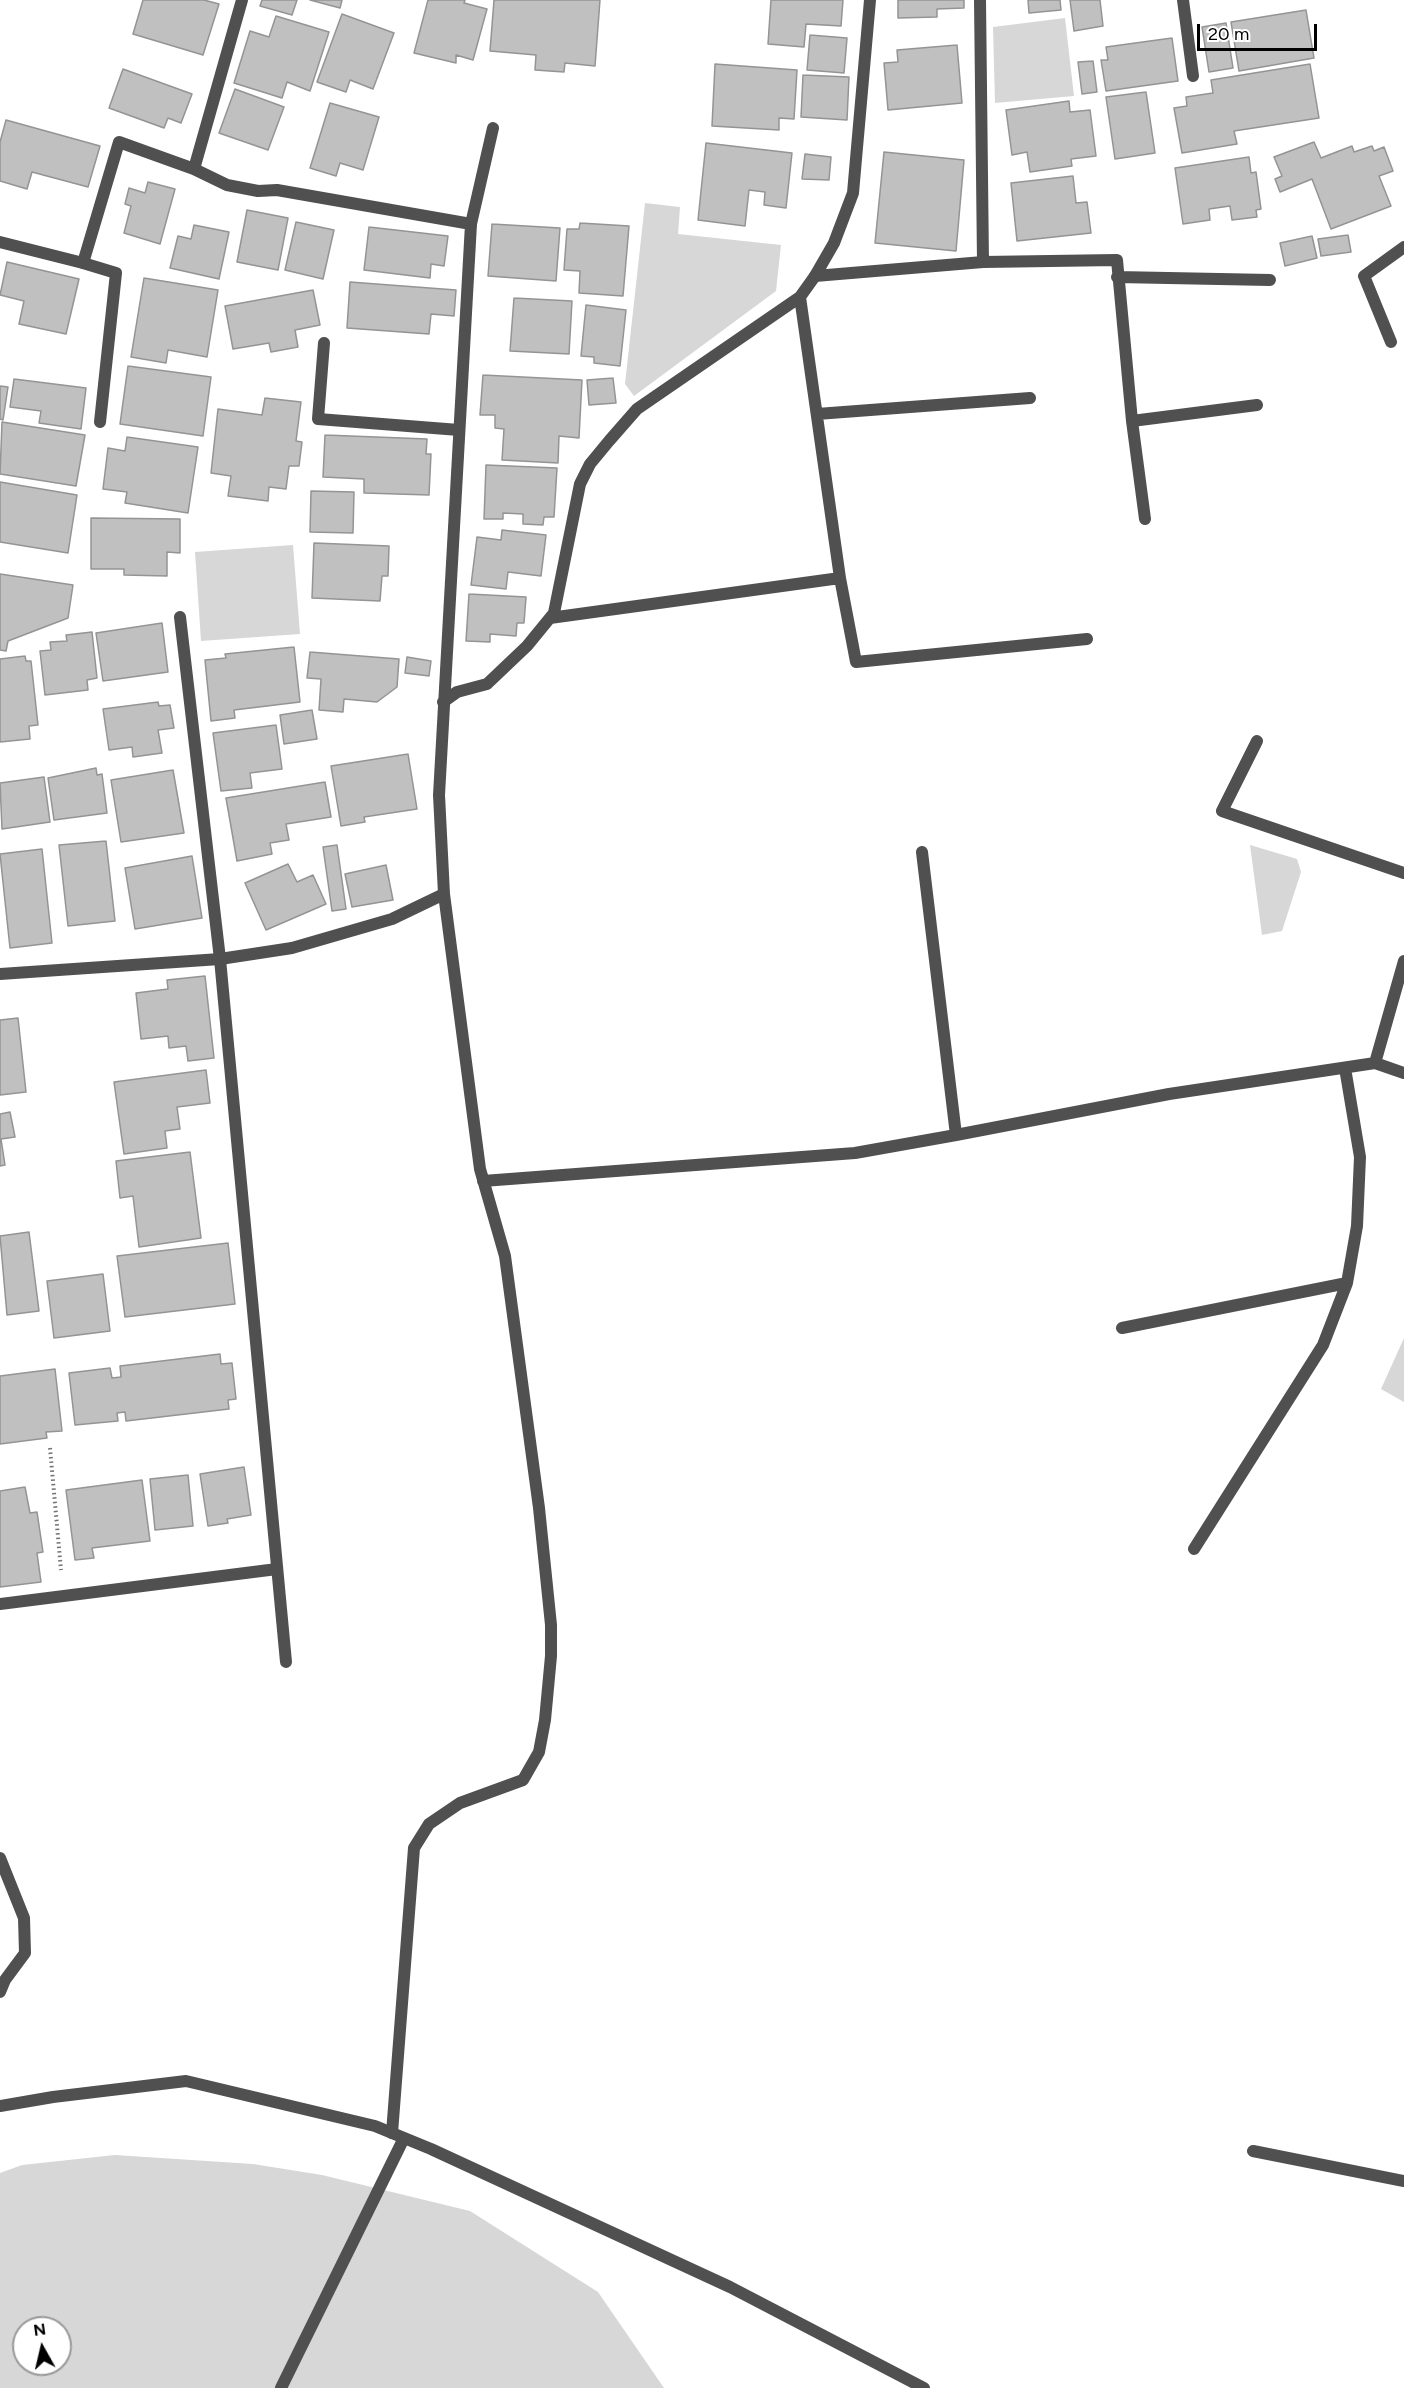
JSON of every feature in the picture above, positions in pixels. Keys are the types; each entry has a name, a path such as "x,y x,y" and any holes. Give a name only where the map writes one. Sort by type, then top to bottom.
{"street":[{"path":"194,169 242,0"},
{"path":"443,702 457,692 487,684 527,646 554,613 580,484 590,464 637,409 800,297 815,276 834,243 853,193 870,0"},
{"path":"980,0 983,262"},
{"path":"1183,0 1193,76"},
{"path":"281,2388 398,2135 414,1848 429,1824 459,1803 523,1780 539,1752 548,1688 551,1625 539,1508 505,1256 483,1181 444,894 439,795 471,224 493,128"},
{"path":"83,263 119,142 194,169 227,184 258,191 277,190 471,224"},
{"path":"0,242 116,273 100,422"},
{"path":"1391,342 1364,276 1404,247"},
{"path":"815,276 983,262 1116,260 1132,421 1145,519"},
{"path":"1117,277 1270,280"},
{"path":"800,297 840,578 856,662 1087,639"},
{"path":"324,343 318,419 459,430"},
{"path":"817,414 1030,398"},
{"path":"1132,421 1257,405"},
{"path":"550,618 840,578"},
{"path":"180,617 220,959 286,1662"},
{"path":"1257,741 1222,810 1404,873"},
{"path":"922,852 956,1135"},
{"path":"0,974 220,959 292,948 392,918 444,894"},
{"path":"1375,1063 1404,961"},
{"path":"483,1181 855,1153 1169,1094 1375,1063 1404,1073"},
{"path":"1194,1549 1323,1345 1347,1283 1357,1226 1360,1157 1345,1068"},
{"path":"1122,1328 1347,1283"},
{"path":"0,1604 277,1569"},
{"path":"0,1858 24,1918 25,1953 5,1980 0,1992"},
{"path":"0,2106 186,2080 375,2126 730,2287 924,2388"},
{"path":"1253,2151 1404,2181"}],"path":[{"path":"50,1448 63,1596"}],"shaded area":[{"path":"1065,18 1074,96 995,103 993,27"},
{"path":"645,203 680,207 678,234 781,245 776,291 634,396 625,384"},
{"path":"293,545 300,634 201,641 195,552"},
{"path":"1250,845 1297,859 1301,872 1282,931 1262,935"},
{"path":"1404,1338 1404,1402 1381,1389"},
{"path":"115,2155 253,2164 322,2175 470,2211 598,2292 664,2388 0,2388 0,2173 22,2165"}],"building":[{"path":"143,0 204,0 219,4 203,55 133,34"},
{"path":"262,0 297,0 292,15 260,6"},
{"path":"310,0 342,0 340,8"},
{"path":"428,0 465,0 464,3 487,9 473,60 456,55 456,63 414,53"},
{"path":"494,0 600,0 595,66 565,63 564,72 535,70 536,55 490,51"},
{"path":"771,0 843,0 841,26 806,24 804,47 768,44"},
{"path":"898,0 964,0 964,8 937,9 937,17 898,18"},
{"path":"1028,0 1060,0 1061,10 1029,13"},
{"path":"1070,0 1100,0 1103,26 1074,31"},
{"path":"1306,10 1314,58 1239,71 1231,22"},
{"path":"342,14 394,33 373,89 350,80 346,92 317,82"},
{"path":"276,16 329,32 310,91 287,82 282,98 234,83 250,31 269,37"},
{"path":"1226,23 1233,68 1209,72 1202,27"},
{"path":"810,35 847,38 844,73 807,70"},
{"path":"1172,38 1178,81 1106,91 1101,60 1108,60 1106,47"},
{"path":"957,45 962,103 888,110 884,63 898,62 897,50"},
{"path":"1093,61 1097,92 1082,94 1078,62"},
{"path":"715,64 797,70 794,119 779,118 779,130 712,126"},
{"path":"1310,64 1319,118 1234,131 1237,144 1182,153 1174,108 1187,106 1186,97 1213,93 1211,80"},
{"path":"123,69 192,94 181,123 168,118 164,128 109,108"},
{"path":"803,75 849,77 847,120 801,117"},
{"path":"235,89 284,107 268,150 219,133"},
{"path":"1146,92 1155,153 1115,159 1106,97"},
{"path":"1069,101 1070,112 1090,110 1096,156 1071,159 1072,166 1030,172 1027,152 1012,155 1006,110"},
{"path":"330,103 379,117 363,170 340,163 336,176 310,168"},
{"path":"6,120 100,146 88,187 32,172 27,189 0,181 0,142"},
{"path":"1314,142 1321,158 1352,146 1354,152 1372,146 1374,151 1384,147 1393,171 1379,176 1391,206 1331,229 1312,179 1280,192 1275,179 1282,176 1274,157"},
{"path":"706,143 792,153 786,208 764,205 765,192 749,190 745,226 698,220"},
{"path":"884,152 964,160 956,251 875,243"},
{"path":"805,154 831,157 829,180 802,179"},
{"path":"1249,157 1251,173 1256,172 1261,209 1256,210 1257,217 1232,220 1230,206 1209,209 1210,220 1183,224 1175,168"},
{"path":"1073,176 1076,203 1087,202 1091,233 1017,241 1011,183"},
{"path":"148,182 175,189 160,244 124,233 131,206 125,204 129,188 145,193"},
{"path":"247,210 288,218 278,270 237,262"},
{"path":"296,222 334,230 323,279 285,270"},
{"path":"580,223 629,226 623,296 579,293 580,271 564,270 567,229 579,229"},
{"path":"492,224 560,228 556,281 488,276"},
{"path":"194,225 229,232 219,279 170,268 178,236 191,239"},
{"path":"369,227 448,236 444,266 431,264 430,278 364,270"},
{"path":"1348,235 1351,252 1321,256 1318,239"},
{"path":"1312,236 1317,258 1285,266 1280,243"},
{"path":"7,262 79,279 66,334 19,324 24,301 0,295"},
{"path":"144,278 218,290 207,357 168,350 166,363 131,357"},
{"path":"350,282 456,290 454,316 431,314 429,334 347,328"},
{"path":"313,290 320,325 295,330 298,347 271,352 269,343 233,349 225,306"},
{"path":"514,298 572,301 569,354 510,351"},
{"path":"586,305 626,310 620,366 594,363 594,357 581,356"},
{"path":"128,366 211,377 203,436 120,424"},
{"path":"483,375 582,380 579,438 559,436 558,463 502,460 504,429 495,428 495,415 480,415"},
{"path":"613,378 616,403 589,405 587,380"},
{"path":"14,379 86,388 81,429 39,423 41,411 10,407"},
{"path":"0,386 8,387 3,420 0,419"},
{"path":"265,398 301,402 296,441 302,442 299,466 289,466 286,489 269,487 268,501 228,496 231,476 211,473 218,409 262,415"},
{"path":"2,422 85,435 76,486 0,474"},
{"path":"325,435 427,439 426,454 431,454 429,495 364,493 364,479 323,477"},
{"path":"127,437 198,447 188,513 125,503 127,492 103,489 108,448 125,451"},
{"path":"486,465 557,468 554,517 544,517 543,525 523,524 523,514 503,513 503,519 484,519"},
{"path":"0,482 77,495 68,553 0,542"},
{"path":"311,491 354,492 353,533 310,532"},
{"path":"91,518 180,519 180,553 167,552 167,576 124,575 124,569 91,569"},
{"path":"502,530 546,535 541,576 508,572 506,589 471,585 477,537 501,540"},
{"path":"314,543 389,546 388,576 382,576 380,601 312,598"},
{"path":"0,574 73,585 68,618 8,641 6,651 0,650"},
{"path":"469,594 526,597 524,623 517,623 516,636 490,634 490,642 466,641"},
{"path":"162,623 168,672 103,681 96,633"},
{"path":"92,632 97,678 87,680 88,690 45,695 40,651 51,650 50,642 67,641 66,635"},
{"path":"294,647 300,702 234,710 235,718 211,721 205,660 226,658 225,654"},
{"path":"310,652 399,659 397,687 377,702 344,699 343,712 319,710 321,679 307,678"},
{"path":"25,656 26,661 31,661 38,725 29,726 30,739 0,742 0,659"},
{"path":"407,657 431,661 429,676 405,673"},
{"path":"158,702 159,706 170,705 174,728 158,730 162,753 133,757 132,747 109,750 103,709"},
{"path":"312,710 317,739 284,744 280,715"},
{"path":"276,725 282,769 250,773 252,788 221,791 213,733"},
{"path":"408,754 417,809 364,817 365,822 341,826 331,766"},
{"path":"96,768 97,775 102,774 107,813 54,820 48,778"},
{"path":"173,770 184,833 121,842 111,780"},
{"path":"44,777 50,822 2,829 0,783"},
{"path":"325,782 331,817 286,824 289,840 270,843 272,854 237,861 226,798"},
{"path":"106,841 115,921 68,926 59,845"},
{"path":"337,845 346,909 332,911 323,847"},
{"path":"42,849 52,943 10,948 0,854"},
{"path":"192,856 202,918 135,929 125,868"},
{"path":"288,864 297,882 313,875 326,904 266,930 245,883"},
{"path":"386,865 393,900 352,907 345,874"},
{"path":"205,976 214,1058 188,1061 186,1046 169,1048 168,1036 141,1039 136,993 168,989 167,980"},
{"path":"18,1018 26,1092 0,1095 0,1020"},
{"path":"206,1070 210,1103 177,1107 180,1129 165,1131 167,1148 124,1154 114,1082"},
{"path":"10,1112 15,1137 1,1139 5,1165 0,1166 0,1114"},
{"path":"190,1152 201,1238 139,1247 133,1196 120,1198 116,1161"},
{"path":"29,1232 39,1311 7,1315 0,1236"},
{"path":"228,1243 235,1304 125,1317 117,1256"},
{"path":"103,1274 110,1331 54,1338 47,1281"},
{"path":"220,1354 221,1364 232,1363 236,1399 228,1400 229,1409 126,1421 125,1412 117,1413 118,1421 75,1425 69,1373 110,1368 112,1378 121,1377 120,1366"},
{"path":"55,1369 62,1431 46,1432 47,1438 0,1444 0,1376"},
{"path":"244,1467 251,1515 227,1519 228,1523 208,1526 200,1474"},
{"path":"188,1475 193,1526 155,1530 150,1479"},
{"path":"142,1480 150,1541 92,1548 94,1558 75,1560 66,1490"},
{"path":"25,1487 30,1513 37,1512 43,1552 37,1553 41,1582 0,1587 0,1491"}]}
